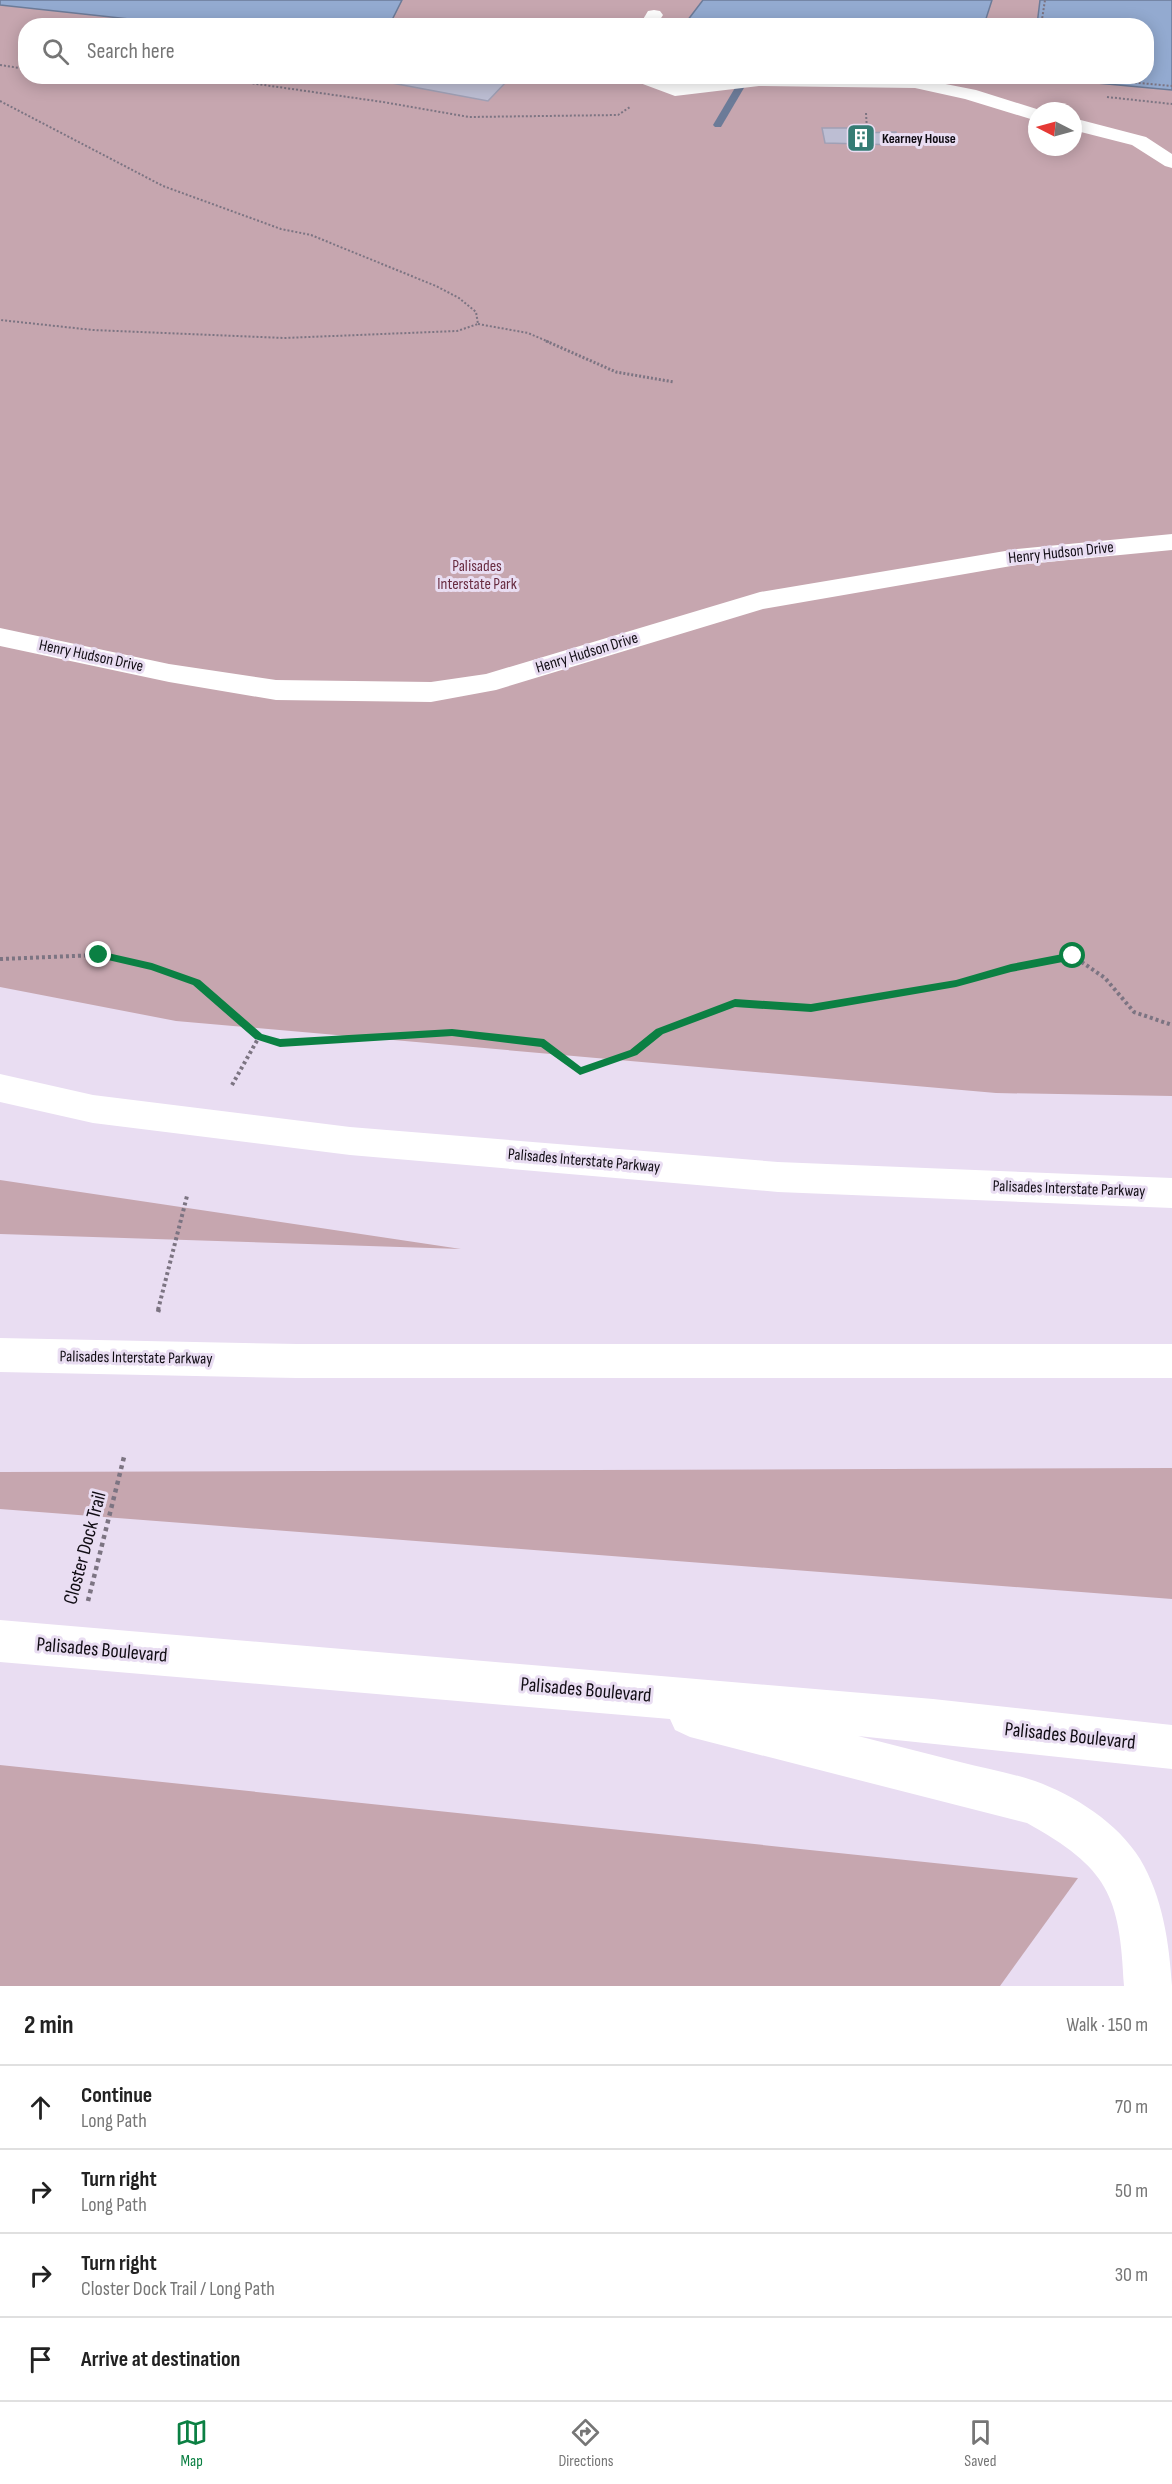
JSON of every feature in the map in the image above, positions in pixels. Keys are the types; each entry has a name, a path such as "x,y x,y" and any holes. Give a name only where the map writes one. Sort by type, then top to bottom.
{"main road":[{"name":"Henry Hudson Drive","path":"0,637 169,673 276,690 431,692 516,674 760,601 1017,557 1172,542"},
{"name":"Palisades Interstate Parkway","path":"0,1088 93,1108 350,1141 778,1177 1172,1193"},
{"name":"Palisades Interstate Parkway","path":"0,1355 297,1361 1172,1360"},
{"name":"Palisades Boulevard","path":"0,1641 592,1690 933,1721 1172,1747"},
{"path":"592,1690 1034,1803 1066,1819 1088,1834 1113,1857 1128,1879 1141,1912 1147,1945 1148,1986"}],"lane":[{"path":"659,84 675,90 730,84"},
{"path":"920,84 969,94 1028,112"},
{"path":"1082,126 1139,141 1172,162"}],"path":[{"path":"1042,18 1045,0"},
{"path":"0,65 18,68"},
{"path":"257,84 469,117 618,115 635,104 675,90"},
{"path":"1150,84 1172,86"},
{"path":"0,101 163,186 281,230 310,235 436,286 459,298 476,312 478,324"},
{"path":"0,320 93,330 285,338 457,331 478,324 528,333 616,372 674,381"},
{"path":"0,959 99,955 152,966 196,982 259,1037 280,1043 452,1032 544,1043 580,1071 633,1052 660,1032 735,1003 811,1008 956,983 1011,968 1073,956 1105,978 1134,1012 1172,1025"},
{"path":"231,1089 259,1037"},
{"path":"158,1312 187,1196"},
{"name":"Closter Dock Trail","path":"71,1647 88,1600 124,1457"}],"green space":[{"path":"402,0 703,0 689,18 393,18"},
{"path":"992,0 1040,0 1038,18 986,18"},
{"name":"Palisades Interstate Park","path":"0,5 126,18 18,18 18,84 1112,84 1172,90 1172,1096 996,1093 176,1021 0,987"},
{"path":"0,1180 461,1249 0,1234"},
{"path":"1172,1468 1172,1599 0,1509 0,1472"},
{"path":"0,1765 1078,1878 1000,1986 0,1986"}],"water":[{"path":"0,0 402,0 393,18 120,18 0,5"},
{"path":"703,0 992,0 986,18 689,18"},
{"path":"1040,0 1172,0 1172,90 1107,84 1154,84 1154,18 1038,18"}],"building":[{"path":"397,84 504,84 488,101"},
{"name":"Kearney House","path":"822,128 858,128 859,133 896,132 899,145 825,143"}],"waterway":[{"path":"718,125 742,84"}],"place":[{"name":"Kearney House","path":"861,138"}],"route":[{"path":"99,955 152,966 196,982 259,1037 280,1043 452,1032 544,1043 580,1071 633,1052 660,1032 735,1003 811,1008 956,983 1011,968 1073,956"}]}
